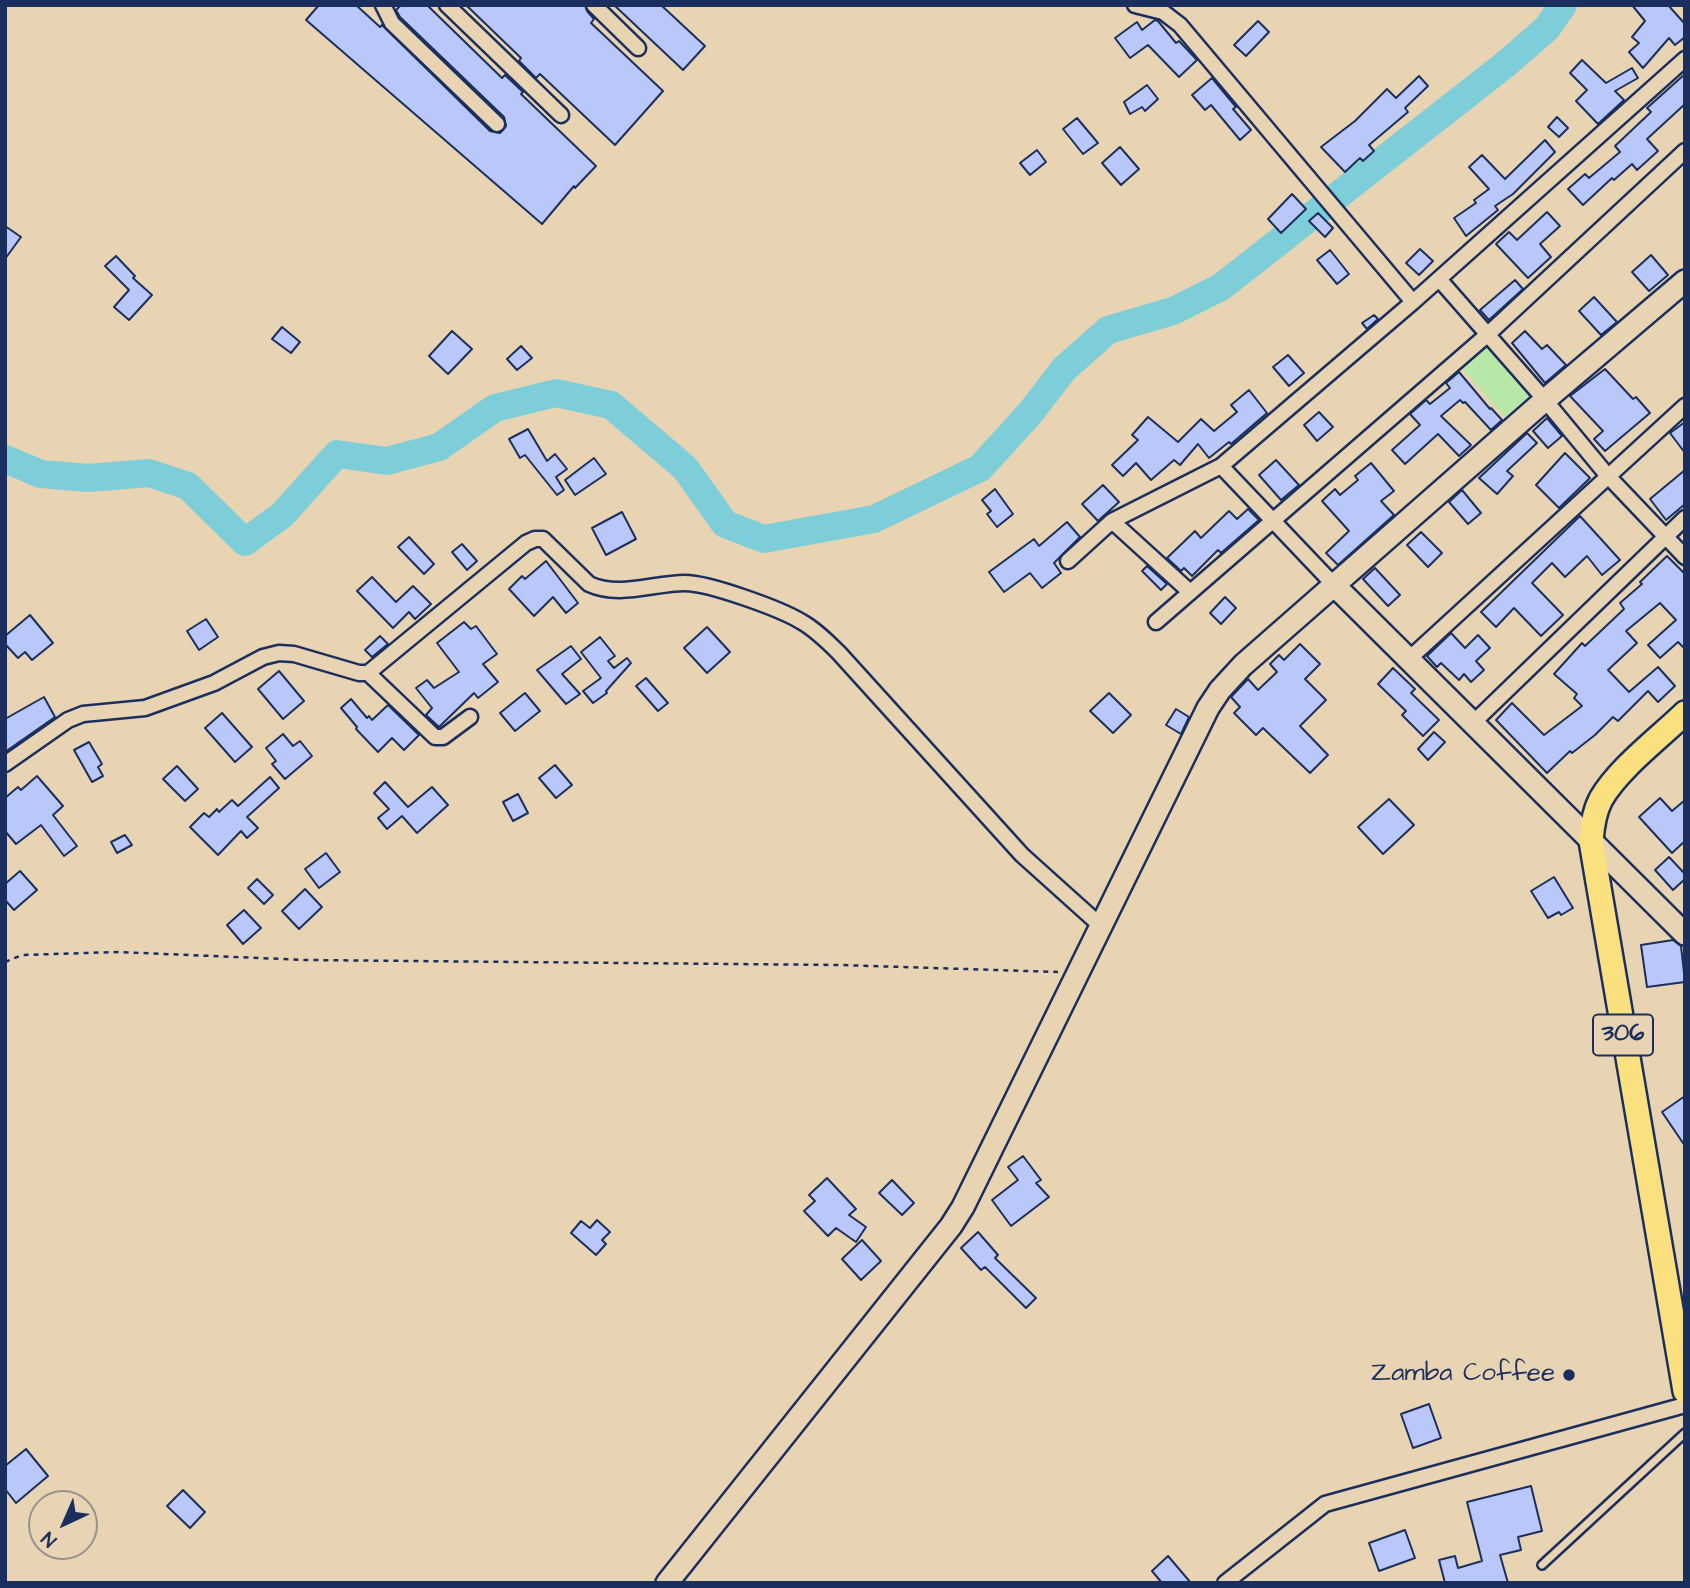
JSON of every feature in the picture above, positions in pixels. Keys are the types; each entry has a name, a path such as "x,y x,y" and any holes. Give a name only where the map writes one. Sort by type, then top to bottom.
{"main road":[{"name":"306","path":"1685,713 1612,783 1600,801 1592,823 1591,841 1685,1391"}],"street":[{"path":"383,5 391,23 497,124"},
{"path":"447,5 561,115"},
{"path":"594,5 638,48"},
{"path":"1135,5 1163,12 1180,25 1413,302"},
{"path":"1068,561 1112,521 1221,466 1413,302 1685,59"},
{"path":"1156,622 1487,335 1685,151"},
{"path":"1439,279 1607,475 1685,557"},
{"path":"667,1583 951,1226 1208,708 1220,690 1243,665 1685,281"},
{"path":"1410,658 1685,406"},
{"path":"1221,466 1335,586 1685,934"},
{"path":"1474,723 1685,518"},
{"path":"1112,521 1191,592"},
{"path":"5,764 68,720 83,714 145,708 214,683 263,657 279,653 293,654 359,673 368,673 526,543 543,539 589,584 599,589 687,583 734,594 801,621 825,639 1021,855 1101,926"},
{"path":"368,673 435,737 443,737 470,717"},
{"path":"1225,1583 1325,1504 1685,1405"}],"lane":[{"path":"1542,1565 1685,1433"}],"path":[{"path":"5,962 22,955 118,952 306,960 840,965 1078,973"}],"green space":[{"path":"1486,342 1533,397 1507,419 1459,365"}],"building":[{"path":"319,5 356,5 380,27 382,25 490,131 500,133 506,126 504,117 400,17 396,10 401,5 427,5 502,78 505,75 523,92 521,94 596,166 575,188 574,186 542,224 306,20"},
{"path":"466,5 585,5 594,19 591,23 663,91 615,145 540,74 536,78 519,61 521,58"},
{"path":"614,5 661,5 705,46 683,70"},
{"path":"1632,5 1668,5 1685,24 1685,37 1675,45 1669,38 1643,68 1629,52 1639,43 1632,37 1645,21"},
{"path":"1155,20 1176,43 1179,41 1197,60 1179,77 1148,45 1130,58 1115,38 1137,22 1142,30"},
{"path":"1258,21 1269,32 1246,56 1234,45"},
{"path":"1582,60 1606,83 1632,68 1638,78 1615,91 1624,100 1598,124 1576,101 1587,90 1570,73"},
{"path":"1685,74 1685,104 1647,139 1658,151 1637,170 1632,164 1614,180 1612,178 1583,205 1568,189 1585,174 1589,178 1620,152 1615,146 1651,112 1647,108"},
{"path":"1419,76 1428,86 1405,108 1408,112 1369,145 1374,151 1363,161 1360,158 1345,172 1321,147 1355,121 1387,89 1396,98"},
{"path":"1212,78 1251,130 1240,140 1211,105 1205,110 1192,95"},
{"path":"1147,85 1158,99 1145,111 1142,107 1130,114 1124,102"},
{"path":"1557,117 1568,128 1559,137 1548,127"},
{"path":"1077,118 1098,143 1083,154 1063,129"},
{"path":"1545,140 1555,152 1513,194 1495,206 1498,210 1466,236 1454,218 1476,203 1474,200 1489,189 1469,167 1482,155 1505,179"},
{"path":"1120,147 1139,169 1121,185 1102,163"},
{"path":"1037,150 1046,162 1030,175 1020,163"},
{"path":"1292,194 1306,209 1281,233 1268,219"},
{"path":"1547,212 1560,226 1540,244 1551,257 1528,278 1496,244 1509,232 1517,240"},
{"path":"1318,213 1333,228 1325,237 1309,221"},
{"path":"5,226 21,237 5,259"},
{"path":"1420,249 1433,261 1419,275 1406,263"},
{"path":"1330,250 1349,274 1337,284 1317,260"},
{"path":"1651,255 1668,275 1649,291 1632,272"},
{"path":"116,256 135,276 133,278 152,295 129,320 114,307 129,290 105,266"},
{"path":"1515,280 1523,289 1489,320 1480,310"},
{"path":"1594,297 1617,322 1601,335 1579,311"},
{"path":"1374,315 1378,319 1367,329 1362,323"},
{"path":"282,327 300,342 291,353 272,339"},
{"path":"452,331 472,349 448,374 429,356"},
{"path":"1525,331 1542,349 1547,345 1566,365 1545,383 1512,343"},
{"path":"521,346 532,358 517,370 507,359"},
{"path":"1288,355 1304,373 1289,386 1273,367"},
{"path":"1605,369 1650,413 1605,451 1594,439 1603,431 1570,396"},
{"path":"1459,372 1502,420 1491,430 1460,400 1441,416 1471,445 1459,456 1438,434 1405,464 1392,450 1420,425 1410,414 1426,400 1430,404 1450,388 1446,383"},
{"path":"1249,390 1267,413 1231,444 1229,442 1209,458 1198,444 1180,465 1174,460 1151,480 1136,463 1123,476 1112,465 1138,440 1132,435 1148,417 1178,442 1201,419 1214,431 1237,412 1231,405"},
{"path":"1319,412 1333,427 1317,441 1304,425"},
{"path":"1547,418 1562,436 1548,448 1533,431"},
{"path":"1685,422 1685,453 1670,433"},
{"path":"528,429 547,461 555,454 567,469 556,477 564,490 557,495 525,455 520,458 509,439"},
{"path":"1527,433 1537,443 1507,471 1513,476 1497,494 1479,478"},
{"path":"1565,453 1590,478 1559,508 1536,485"},
{"path":"594,458 606,474 575,495 565,480"},
{"path":"1276,460 1299,485 1281,500 1259,475"},
{"path":"1371,463 1394,491 1381,501 1394,515 1338,565 1326,553 1349,531 1322,501 1335,489 1340,495 1358,480 1355,476"},
{"path":"1685,470 1685,504 1666,520 1650,499"},
{"path":"1103,485 1119,502 1098,521 1082,504"},
{"path":"995,489 1013,514 997,527 987,514 991,511 982,500"},
{"path":"1462,490 1481,513 1468,524 1449,502"},
{"path":"1248,509 1259,520 1221,553 1218,550 1192,576 1184,568 1181,571 1167,558 1195,531 1201,538 1229,511 1237,519"},
{"path":"622,512 636,539 606,555 592,528"},
{"path":"1580,516 1620,560 1602,575 1587,556 1565,577 1552,563 1532,583 1563,615 1541,636 1514,608 1496,627 1481,612"},
{"path":"1067,522 1080,537 1054,563 1061,573 1042,588 1030,573 1004,592 989,572 1034,539 1039,546"},
{"path":"1421,532 1442,553 1428,567 1407,545"},
{"path":"409,537 434,564 424,574 398,547"},
{"path":"462,544 477,561 467,570 452,552"},
{"path":"1667,556 1685,574 1685,649 1678,642 1660,658 1648,645 1676,620 1660,603 1626,631 1637,643 1608,670 1629,692 1658,667 1675,686 1658,702 1648,691 1618,721 1613,717 1547,773 1496,720 1512,703 1544,735 1582,706 1574,698 1577,694 1554,674 1582,643 1585,646 1624,609 1620,603 1642,584 1640,582"},
{"path":"546,561 578,603 566,613 553,597 534,616 509,589 522,576 525,579"},
{"path":"1147,566 1167,584 1161,590 1142,571"},
{"path":"1375,568 1400,595 1388,606 1363,579"},
{"path":"372,577 396,602 413,586 431,604 415,619 409,612 393,628 357,591"},
{"path":"1225,597 1236,608 1221,624 1210,613"},
{"path":"30,615 53,643 32,660 25,652 18,658 5,644 5,636"},
{"path":"206,619 218,637 199,650 187,631"},
{"path":"464,622 471,629 476,626 497,654 483,664 498,682 478,698 474,693 439,727 426,715 432,708 416,688 427,680 434,688 459,672 437,643"},
{"path":"707,627 730,652 707,673 684,648"},
{"path":"1451,633 1465,648 1478,635 1490,648 1476,661 1484,670 1471,682 1464,674 1459,680 1441,663 1437,667 1427,656"},
{"path":"380,636 388,644 372,657 365,650"},
{"path":"600,637 615,656 608,661 614,668 627,658 631,663 607,693 593,703 583,691 601,678 581,652"},
{"path":"1300,644 1320,664 1305,679 1326,700 1300,726 1328,755 1310,773 1263,728 1256,735 1234,713 1240,707 1231,697 1248,679 1258,690 1277,672 1270,664 1279,655 1284,660"},
{"path":"571,646 581,659 562,674 580,694 566,704 537,670"},
{"path":"1393,668 1415,689 1411,693 1439,720 1423,736 1402,715 1406,711 1378,684"},
{"path":"279,671 304,701 283,719 258,689"},
{"path":"646,678 668,703 658,711 636,686"},
{"path":"525,693 540,711 515,731 500,713"},
{"path":"1109,693 1131,715 1113,733 1090,711"},
{"path":"44,697 55,717 5,752 5,719"},
{"path":"351,699 367,718 369,716 372,720 388,705 419,735 404,750 392,738 378,752 341,708"},
{"path":"1176,709 1189,717 1181,734 1166,725"},
{"path":"222,713 252,747 235,762 205,728"},
{"path":"1434,732 1445,742 1428,760 1418,749"},
{"path":"283,734 293,746 300,741 312,756 285,779 272,764 276,761 266,748"},
{"path":"89,742 102,764 98,767 103,776 92,782 74,750"},
{"path":"555,765 572,785 556,798 539,778"},
{"path":"177,766 198,789 185,801 163,779"},
{"path":"37,776 63,806 53,815 77,846 64,856 41,825 16,844 5,831 5,798 18,787 21,790"},
{"path":"270,777 279,788 247,817 258,828 247,838 241,831 218,855 190,827 204,813 209,817 232,800 238,806"},
{"path":"385,782 408,807 432,787 448,805 417,833 402,816 387,829 378,818 389,809 374,793"},
{"path":"518,794 528,813 513,821 503,802"},
{"path":"1660,798 1672,811 1685,800 1685,841 1672,853 1639,817"},
{"path":"1389,799 1414,825 1383,854 1358,827"},
{"path":"125,835 132,845 117,853 111,842"},
{"path":"326,853 340,872 319,888 305,869"},
{"path":"1669,857 1685,874 1685,879 1673,890 1655,870"},
{"path":"20,871 37,890 14,910 5,900 5,884"},
{"path":"1554,877 1573,908 1548,918 1531,891"},
{"path":"257,879 273,895 264,904 248,888"},
{"path":"305,889 322,907 299,929 282,911"},
{"path":"244,910 261,928 243,944 227,925"},
{"path":"1673,940 1681,946 1685,982 1647,987 1641,945"},
{"path":"1685,1096 1685,1146 1662,1112"},
{"path":"1023,1156 1041,1180 1036,1183 1049,1197 1011,1226 992,1200 1018,1180 1008,1167"},
{"path":"827,1178 856,1209 849,1215 866,1227 856,1242 836,1228 828,1236 804,1211 815,1201 809,1195"},
{"path":"892,1180 914,1203 902,1215 879,1193"},
{"path":"597,1220 610,1232 602,1240 606,1244 596,1255 571,1233 581,1221 590,1228"},
{"path":"978,1232 998,1255 995,1258 1036,1298 1026,1308 985,1267 981,1270 961,1248"},
{"path":"862,1240 881,1261 861,1280 842,1259"},
{"path":"1429,1404 1441,1438 1413,1448 1401,1414"},
{"path":"26,1449 48,1476 28,1490 16,1503 5,1489 5,1466"},
{"path":"1531,1486 1542,1531 1518,1537 1521,1550 1500,1555 1508,1583 1445,1583 1439,1560 1455,1556 1458,1568 1482,1561 1467,1502"},
{"path":"183,1490 205,1512 190,1528 167,1506"},
{"path":"1405,1530 1415,1558 1379,1571 1369,1543"},
{"path":"1168,1556 1191,1583 1162,1583 1152,1571"}],"waterway":[{"path":"5,459 41,474 88,478 149,473 188,486 245,542 282,515 337,454 387,461 439,447 495,408 556,393 611,405 685,468 725,524 764,539 874,519 980,468 1031,412 1064,369 1108,330 1173,311 1221,287 1507,63 1547,28 1563,5"}],"place":[{"name":"Zamba Coffee","path":"1569,1375"}]}
